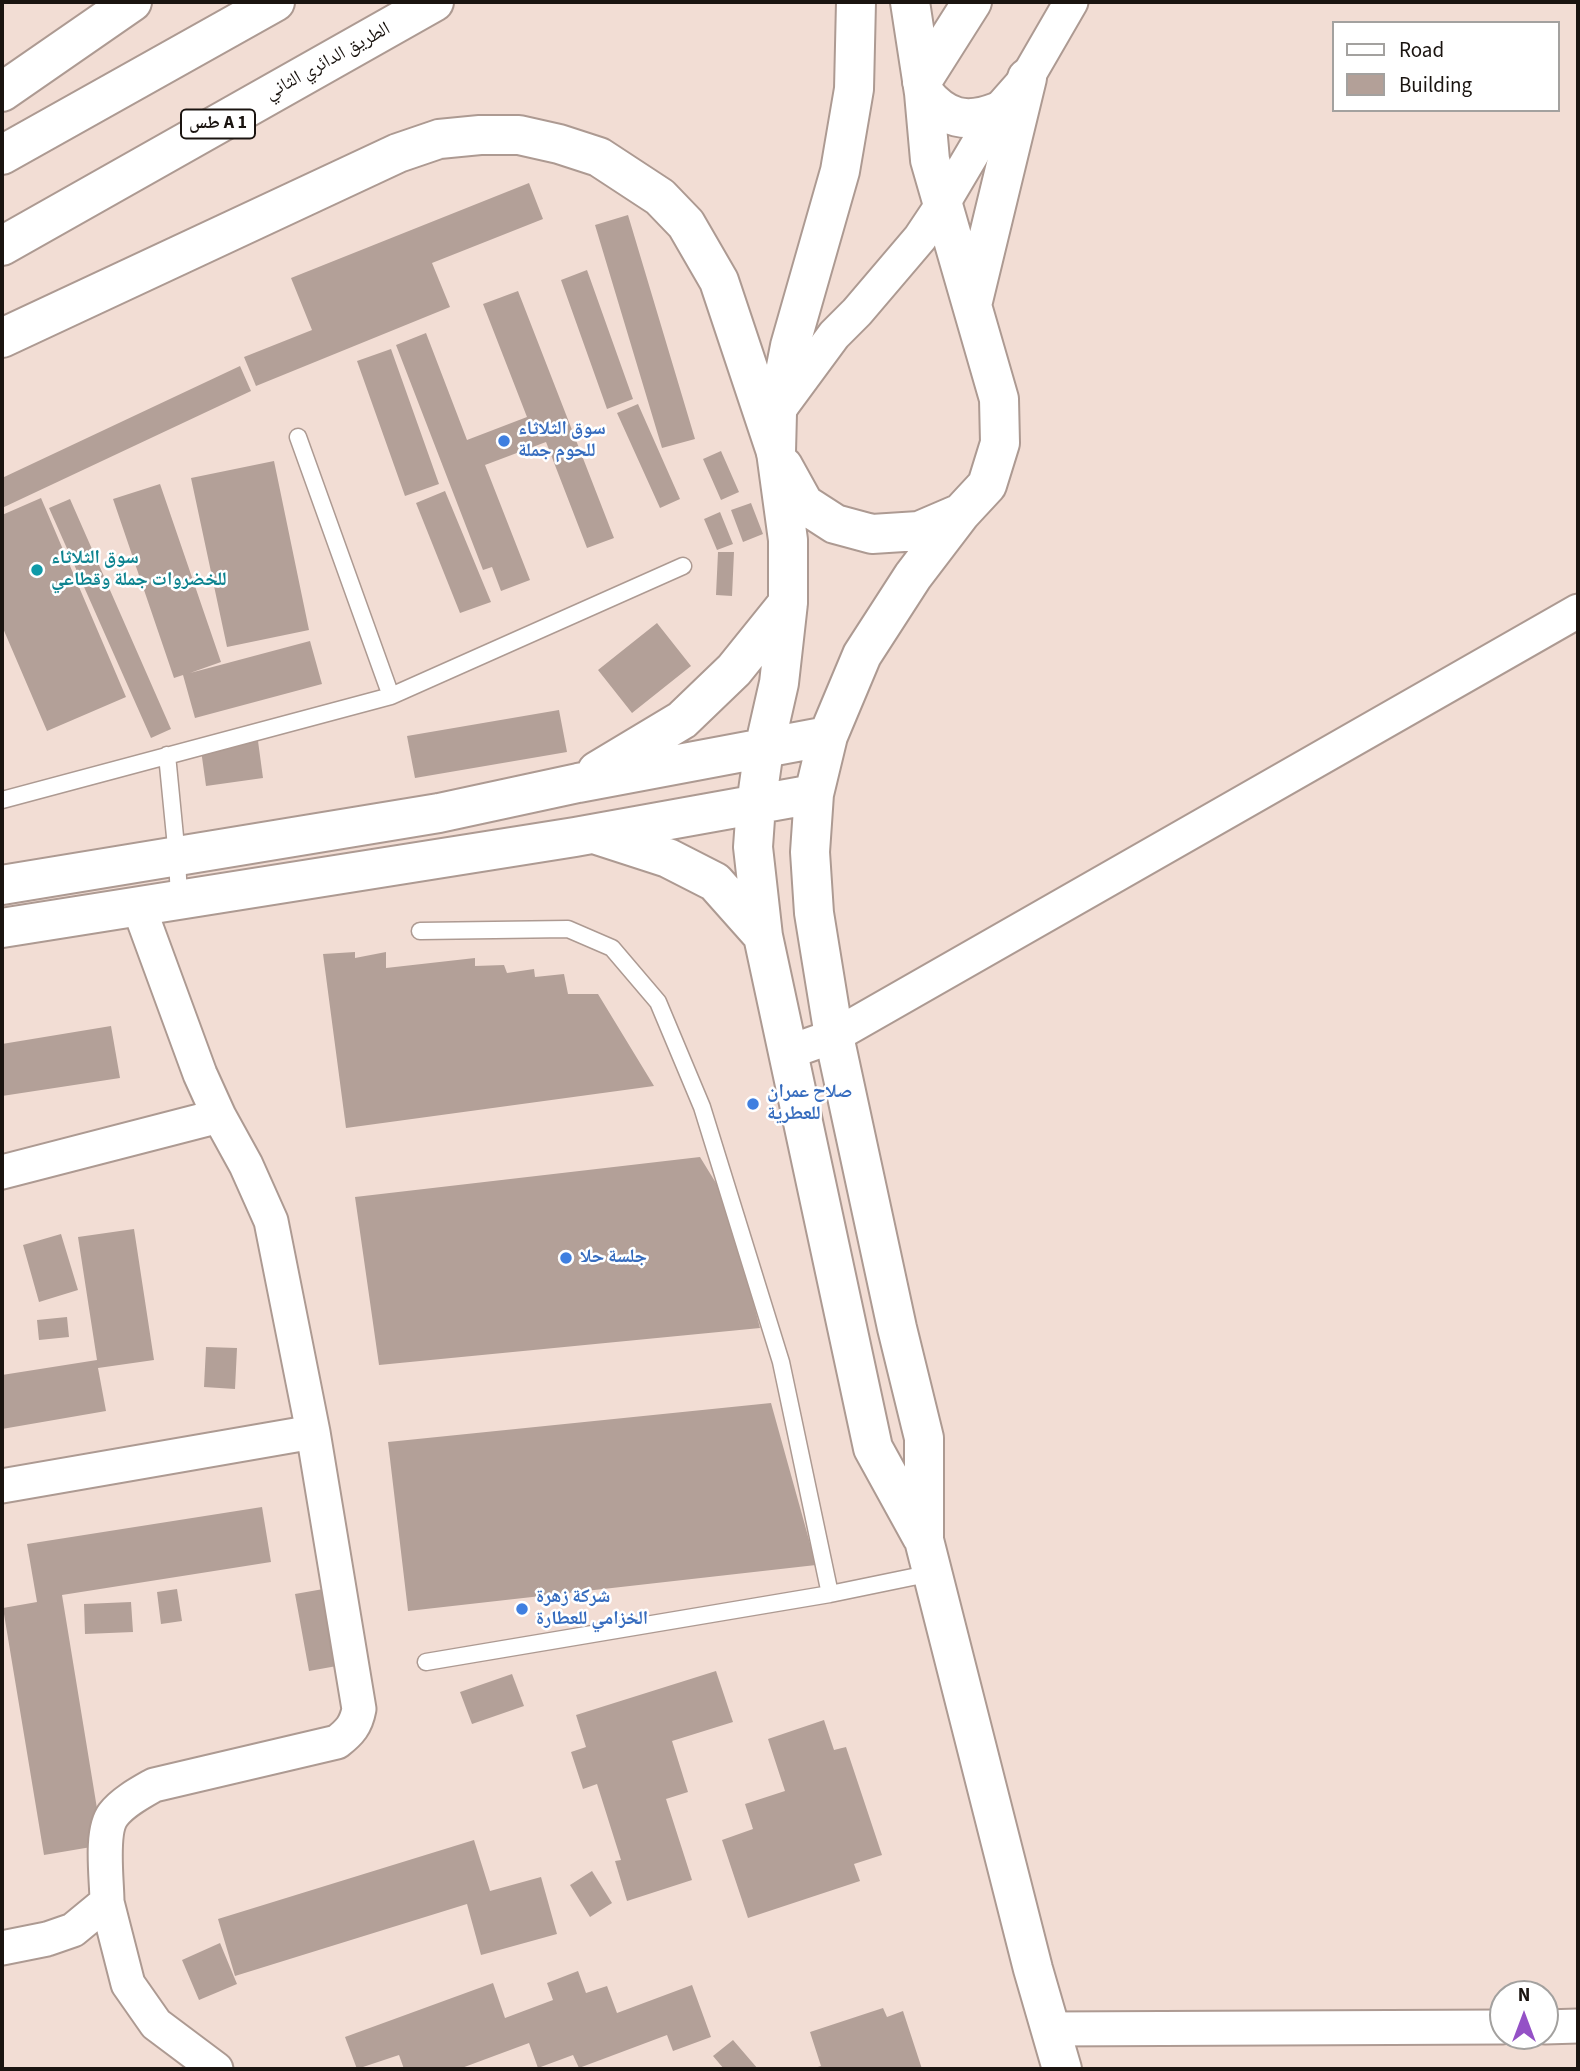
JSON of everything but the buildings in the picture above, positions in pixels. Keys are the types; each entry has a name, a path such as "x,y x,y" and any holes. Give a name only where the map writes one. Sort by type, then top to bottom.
{"main road":[{"path":"2,92 132,2"},
{"path":"2,155 275,2"},
{"name":"الطريق الدائري الثاني","path":"2,246 434,2"},
{"path":"856,2 854,89 840,171 790,346 777,413 776,452 788,540 788,603 779,682 764,749 753,847 762,936 873,1448 928,1556"},
{"path":"910,2 923,87 930,160 999,399 1000,443 986,485 913,576 862,655 828,736 814,794 810,852 814,913 834,1036 923,1438 928,1556 1033,1969 1062,2069"},
{"path":"923,87 972,2"},
{"path":"971,307 1027,78"},
{"path":"923,87 934,106 948,115 965,119 981,118 998,112"},
{"path":"2,338 398,153 439,139 519,135 600,157 660,197 687,224 719,281 776,452 804,504 835,524 872,534 919,531 961,513"},
{"path":"578,783 682,720 734,670 788,603"},
{"path":"2,885 439,813 578,783 828,736"},
{"path":"2,928 575,838 814,794"},
{"path":"592,833 668,858 715,882 762,936"}],"street":[{"path":"777,413 834,335 920,238 998,112 1027,78 1072,2"},
{"path":"789,1052 834,1036 1578,611"},
{"path":"138,905 200,1074 271,1221 313,1432 359,1709 357,1721 337,1742 153,1786 112,1816 106,1832 107,1902 128,1984 156,2024 216,2069"},
{"path":"2,1172 219,1116"},
{"path":"2,1486 313,1432"},
{"path":"2,1948 73,1930 107,1902"},
{"path":"1559,2026 1578,2026"},
{"path":"1050,2029 1489,2027"}],"lane":[{"path":"298,437 391,695"},
{"path":"2,800 391,695 683,566"},
{"path":"167,755 179,899"},
{"path":"420,931 568,929 612,948 658,1002 702,1107 781,1362 830,1594"},
{"path":"426,1662 830,1594 928,1556"}],"place":[{"name":"سوق الثلاثاء للحوم جملة","path":"504,441"},
{"name":"سوق الثلاثاء للخضروات جملة وقطاعي","path":"37,570"},
{"name":"صلاح عمران للعطرية","path":"753,1104"},
{"name":"جلسة حلا","path":"566,1258"},
{"name":"شركة زهرة الخزامي للعطارة","path":"522,1609"}]}
